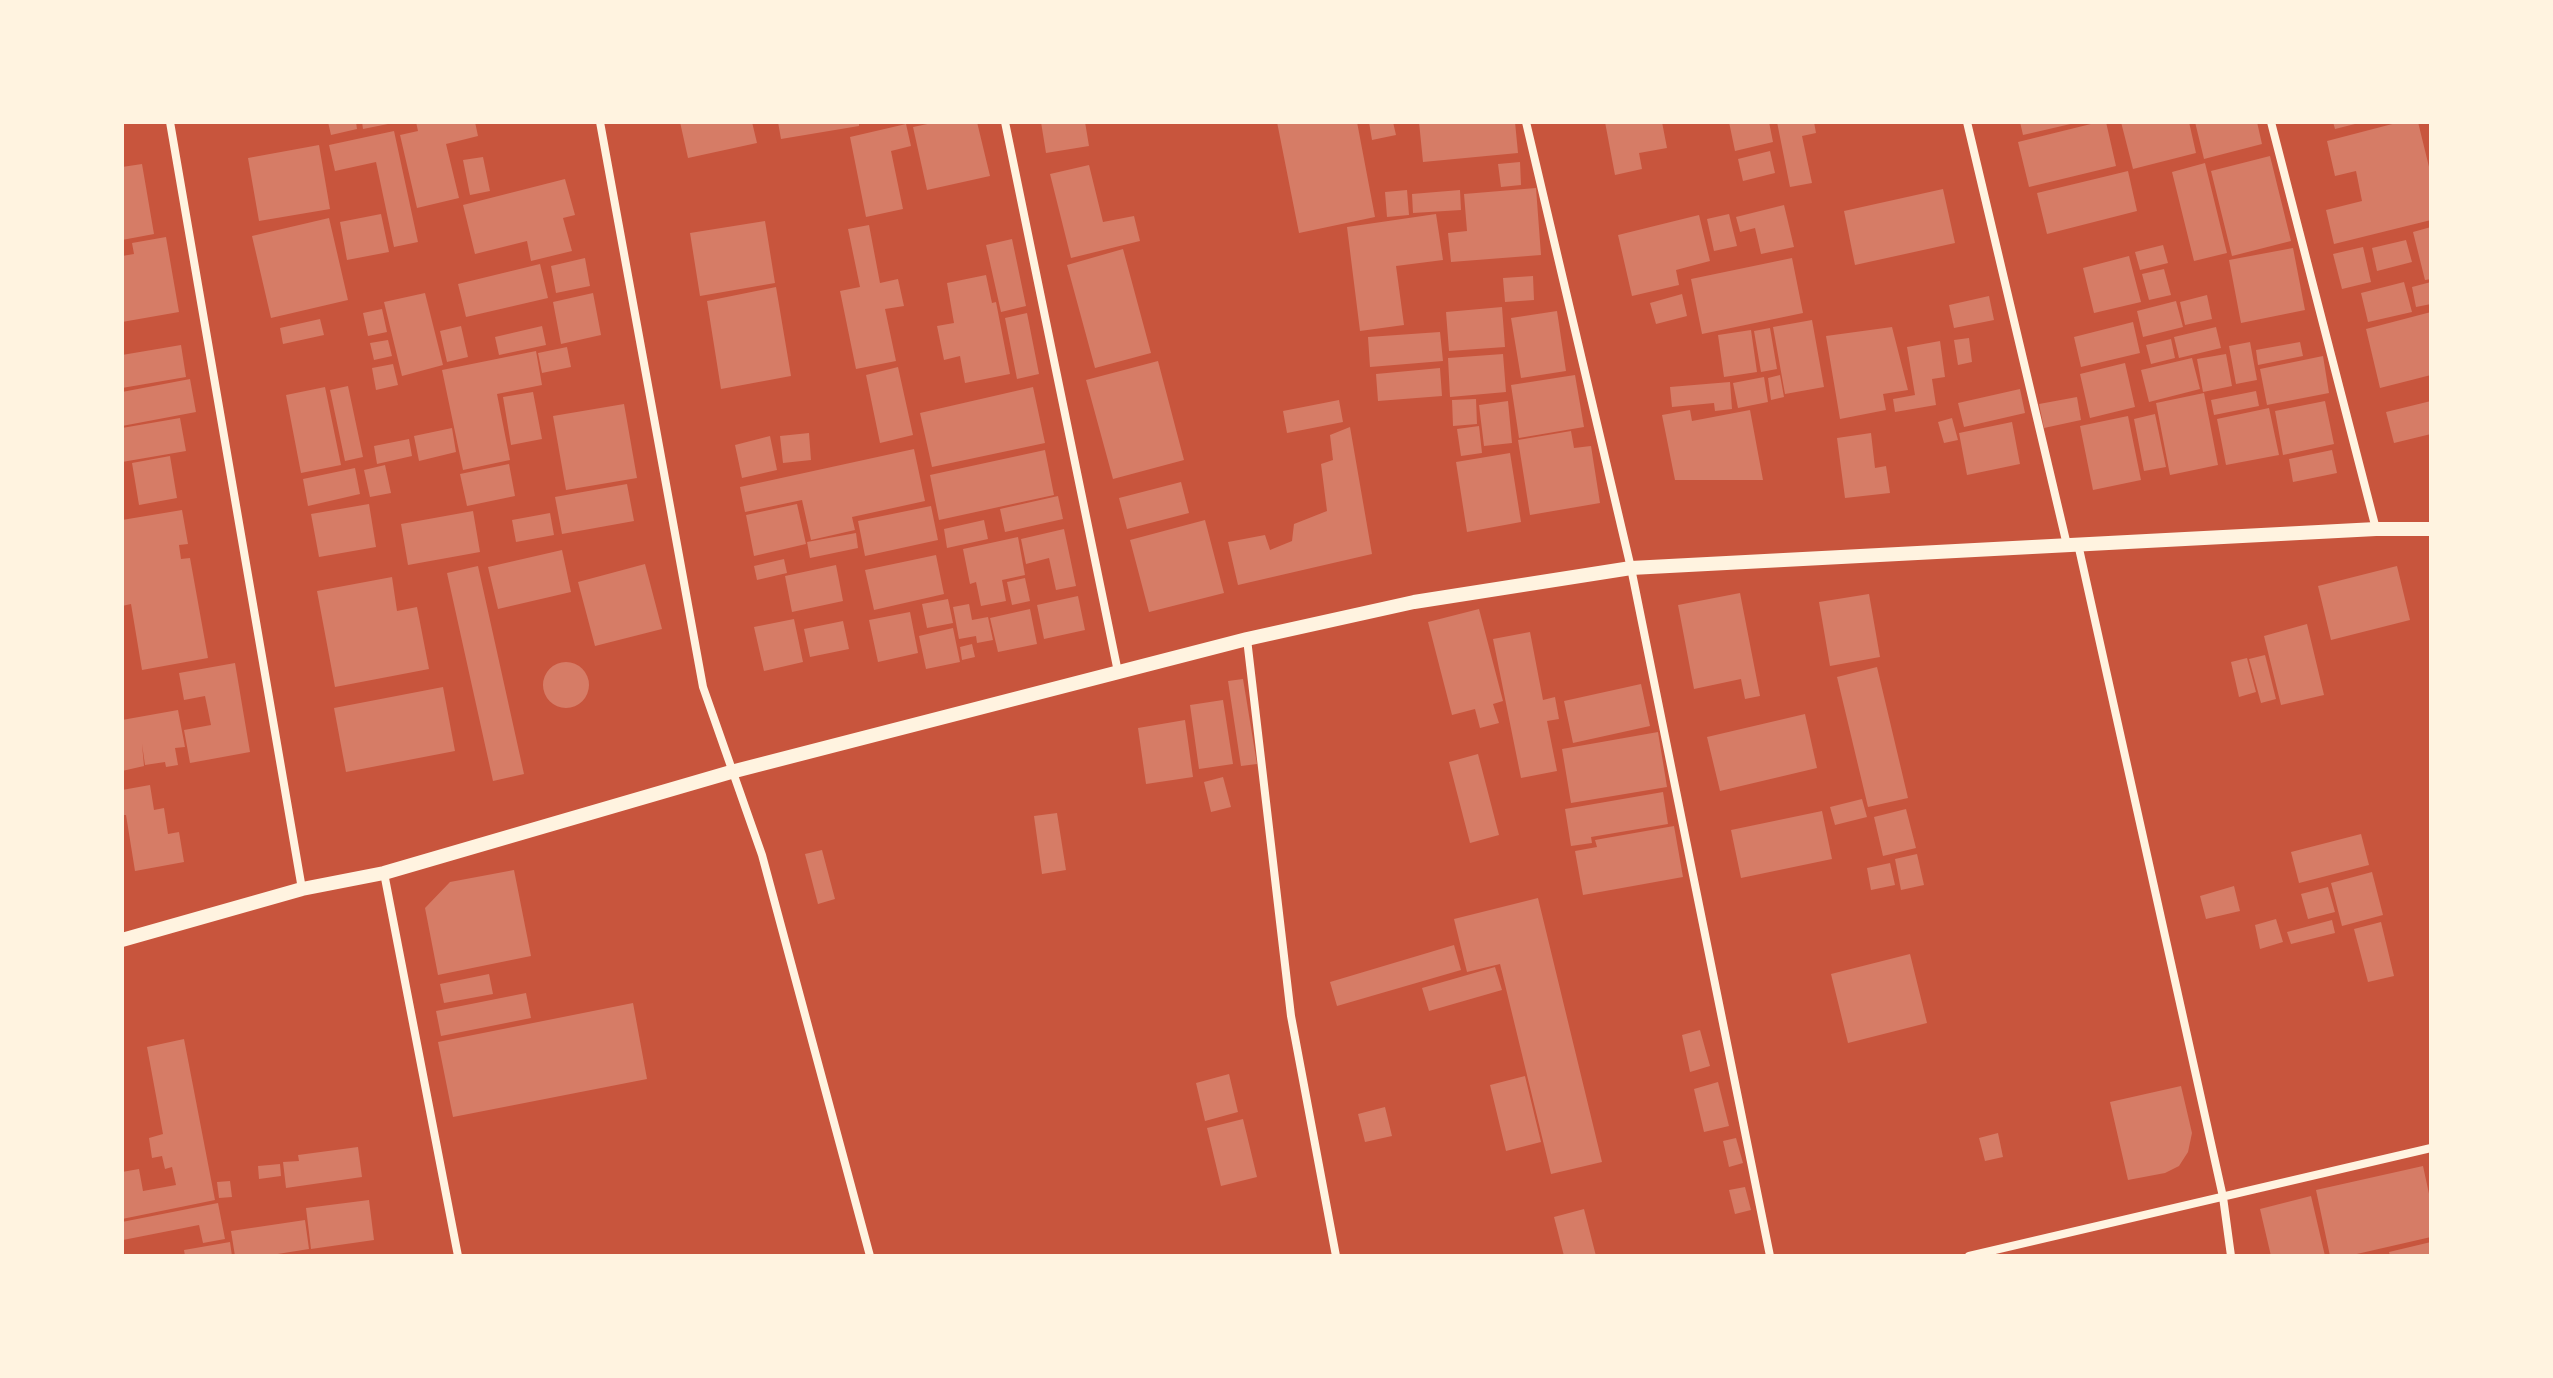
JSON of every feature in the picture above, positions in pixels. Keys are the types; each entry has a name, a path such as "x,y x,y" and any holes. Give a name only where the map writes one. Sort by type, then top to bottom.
{"street":[{"path":"170,122 302,889"},
{"path":"600,122 703,687 762,855 870,1256"},
{"path":"1005,122 1118,673"},
{"path":"1526,122 1631,568 1770,1256"},
{"path":"1967,122 2073,544 2223,1197 2231,1256"},
{"path":"2271,122 2376,529"},
{"path":"122,940 302,889 384,873 731,772 1247,639 1414,602 1631,568 2376,529 2431,529"},
{"path":"1247,639 1291,1016 1336,1256"},
{"path":"384,873 458,1256"},
{"path":"1969,1256 2431,1148"}],"building":[{"path":"328,122 356,122 357,129 331,135"},
{"path":"362,122 393,122 393,123 363,129"},
{"path":"416,122 475,122 478,136 446,144 459,198 417,208 400,135 418,131"},
{"path":"680,122 752,122 757,143 688,158"},
{"path":"778,122 859,122 859,126 781,139"},
{"path":"937,122 977,122 990,176 927,190 913,127"},
{"path":"1041,122 1085,122 1089,146 1046,153"},
{"path":"1277,122 1357,122 1375,217 1299,233"},
{"path":"1369,122 1393,122 1396,135 1372,140"},
{"path":"1419,122 1515,122 1518,153 1423,162"},
{"path":"1605,122 1662,122 1667,148 1639,153 1642,169 1615,175"},
{"path":"1729,122 1769,122 1773,142 1735,151"},
{"path":"1777,122 1814,122 1816,133 1802,136 1812,183 1790,187"},
{"path":"2020,122 2074,122 2075,123 2023,135"},
{"path":"2106,122 2116,166 2029,187 2018,142"},
{"path":"2121,122 2189,122 2196,153 2133,169"},
{"path":"2195,122 2257,122 2262,144 2204,159"},
{"path":"2333,122 2359,122 2359,123 2335,129"},
{"path":"2400,122 2418,122 2431,175 2431,220 2334,244 2326,210 2362,201 2356,171 2335,176 2327,141"},
{"path":"906,124 911,146 891,151 903,209 866,217 850,137"},
{"path":"394,131 418,242 394,247 376,162 335,171 329,145"},
{"path":"319,145 330,209 259,221 248,158"},
{"path":"1770,151 1775,173 1743,181 1738,159"},
{"path":"2270,156 2291,241 2232,256 2211,171"},
{"path":"483,157 490,191 470,195 463,160"},
{"path":"1520,162 1521,185 1501,187 1498,164"},
{"path":"2205,163 2227,253 2194,261 2172,172"},
{"path":"142,164 154,234 122,240 122,167"},
{"path":"1089,165 1103,222 1134,216 1140,241 1071,258 1050,174"},
{"path":"2128,171 2137,211 2047,234 2037,193"},
{"path":"565,179 575,215 563,218 572,251 531,261 527,241 475,254 463,205"},
{"path":"1536,188 1541,255 1451,262 1448,233 1467,231 1464,194"},
{"path":"1943,189 1955,243 1855,265 1844,211"},
{"path":"1407,190 1409,215 1387,217 1385,192"},
{"path":"1460,190 1461,210 1413,213 1412,194"},
{"path":"1784,205 1794,247 1761,254 1755,228 1740,232 1736,217"},
{"path":"381,214 389,252 347,260 340,222"},
{"path":"1436,214 1443,260 1396,266 1404,325 1360,331 1347,227"},
{"path":"1729,214 1737,246 1714,251 1707,219"},
{"path":"1699,215 1710,261 1676,270 1679,285 1632,296 1618,235"},
{"path":"329,218 348,300 271,318 252,236"},
{"path":"765,221 775,283 700,296 690,233"},
{"path":"869,225 880,283 898,279 904,306 885,309 896,361 856,369 840,291 860,287 848,229"},
{"path":"2431,227 2431,279 2425,280 2413,232"},
{"path":"166,237 179,312 122,322 122,256 134,254 132,243"},
{"path":"1012,239 1026,306 1001,312 986,245"},
{"path":"2406,240 2412,262 2377,271 2372,248"},
{"path":"2163,245 2168,263 2140,270 2135,252"},
{"path":"2363,247 2371,282 2342,289 2333,254"},
{"path":"2293,248 2305,310 2241,323 2229,260"},
{"path":"1123,249 1151,353 1095,368 1067,265"},
{"path":"2129,256 2141,302 2094,313 2083,268"},
{"path":"585,258 590,286 556,293 551,266"},
{"path":"1792,258 1803,313 1702,334 1691,279"},
{"path":"540,264 548,298 466,317 458,284"},
{"path":"2164,269 2171,295 2149,300 2142,274"},
{"path":"986,275 992,303 996,302 1010,374 965,383 960,356 944,360 937,326 954,323 947,283"},
{"path":"1533,276 1534,300 1505,302 1503,278"},
{"path":"2404,282 2412,312 2368,322 2361,293"},
{"path":"2431,282 2431,304 2416,307 2412,287"},
{"path":"776,287 791,376 721,389 707,301"},
{"path":"425,293 443,365 402,376 384,302"},
{"path":"593,293 601,335 561,344 553,302"},
{"path":"1682,294 1687,316 1656,324 1650,303"},
{"path":"2207,295 2212,319 2185,325 2180,302"},
{"path":"1989,296 1994,320 1954,328 1949,305"},
{"path":"2176,301 2183,327 2143,337 2137,311"},
{"path":"1502,307 1505,347 1449,351 1446,312"},
{"path":"382,309 387,332 368,336 363,313"},
{"path":"1557,311 1566,371 1521,378 1511,318"},
{"path":"2431,312 2431,375 2380,388 2366,329"},
{"path":"1027,313 1039,374 1017,379 1005,318"},
{"path":"320,319 324,335 283,344 280,328"},
{"path":"1812,320 1824,387 1785,394 1773,327"},
{"path":"2133,322 2140,353 2081,367 2074,337"},
{"path":"461,326 468,357 447,362 440,331"},
{"path":"542,326 546,345 499,355 495,337"},
{"path":"1892,327 1908,390 1883,394 1886,410 1840,419 1826,336"},
{"path":"2216,327 2221,348 2179,358 2174,337"},
{"path":"1770,328 1777,369 1761,372 1754,331"},
{"path":"1751,330 1757,372 1724,377 1718,335"},
{"path":"1440,332 1443,361 1370,367 1368,337"},
{"path":"1969,338 1972,362 1958,365 1954,340"},
{"path":"2171,339 2175,358 2151,364 2146,345"},
{"path":"388,340 392,356 374,360 370,343"},
{"path":"1940,341 1945,377 1932,379 1936,405 1895,412 1893,399 1915,395 1907,347"},
{"path":"2250,342 2257,380 2236,384 2229,346"},
{"path":"2300,342 2303,356 2258,365 2256,350"},
{"path":"181,345 186,377 122,388 122,355"},
{"path":"567,347 571,367 542,373 538,353"},
{"path":"536,351 542,385 497,394 510,460 463,470 442,370"},
{"path":"1503,354 1506,392 1450,397 1448,358"},
{"path":"2226,354 2232,386 2203,392 2197,359"},
{"path":"2323,356 2329,393 2267,405 2260,369"},
{"path":"2192,358 2200,389 2149,402 2141,370"},
{"path":"1158,361 1184,460 1113,479 1086,380"},
{"path":"2125,363 2135,407 2090,418 2080,374"},
{"path":"393,364 398,385 376,390 372,368"},
{"path":"898,367 913,435 880,443 866,375"},
{"path":"1440,368 1442,396 1378,401 1376,374"},
{"path":"1575,375 1584,427 1519,438 1511,385"},
{"path":"1780,375 1784,397 1771,400 1768,378"},
{"path":"1764,377 1768,402 1738,408 1733,383"},
{"path":"190,379 196,412 122,426 122,392"},
{"path":"1730,382 1732,409 1715,411 1714,403 1672,407 1670,387"},
{"path":"348,386 363,457 345,461 330,390"},
{"path":"325,387 341,465 301,473 286,395"},
{"path":"1033,387 1045,443 932,467 920,413"},
{"path":"2020,389 2025,413 1964,427 1958,403"},
{"path":"2256,391 2259,406 2214,415 2211,400"},
{"path":"533,392 542,439 511,445 503,397"},
{"path":"2204,393 2218,465 2170,475 2156,403"},
{"path":"2077,397 2081,420 2044,428 2039,404"},
{"path":"1476,399 1477,424 1453,426 1452,400"},
{"path":"1339,400 1343,422 1287,433 1283,411"},
{"path":"1508,401 1512,443 1484,446 1479,405"},
{"path":"2325,401 2334,444 2283,455 2275,411"},
{"path":"2431,401 2431,434 2394,443 2386,412"},
{"path":"624,404 637,478 566,490 553,416"},
{"path":"2269,408 2279,455 2226,465 2217,419"},
{"path":"1690,410 1692,421 1750,410 1763,480 1675,480 1662,415"},
{"path":"2155,414 2166,467 2144,471 2134,419"},
{"path":"2128,416 2141,480 2093,490 2080,426"},
{"path":"180,418 186,451 122,462 122,428"},
{"path":"1952,418 1958,440 1944,443 1938,422"},
{"path":"2012,422 2020,464 1967,475 1959,433"},
{"path":"1479,426 1482,453 1461,456 1457,429"},
{"path":"1350,427 1372,554 1238,585 1228,542 1265,535 1270,550 1292,541 1294,524 1327,511 1321,464 1333,460 1330,435"},
{"path":"452,428 456,452 419,461 414,436"},
{"path":"1571,431 1574,448 1591,446 1600,503 1530,515 1518,440"},
{"path":"809,433 811,460 783,463 780,436"},
{"path":"1871,433 1875,468 1886,466 1890,493 1845,498 1837,438"},
{"path":"770,436 777,470 742,478 735,445"},
{"path":"409,439 412,456 377,464 374,446"},
{"path":"914,449 925,501 852,517 855,530 811,540 802,500 745,512 740,487"},
{"path":"1045,450 1054,495 939,520 930,475"},
{"path":"2332,450 2337,473 2293,482 2289,459"},
{"path":"1510,453 1521,522 1467,532 1456,462"},
{"path":"170,456 177,498 139,505 132,463"},
{"path":"509,464 515,496 467,506 460,474"},
{"path":"385,465 391,493 370,497 364,470"},
{"path":"355,468 360,494 308,506 303,479"},
{"path":"1181,482 1189,513 1127,529 1119,498"},
{"path":"627,484 634,521 562,534 555,497"},
{"path":"1058,496 1063,519 1005,532 1000,509"},
{"path":"369,504 376,547 319,557 311,514"},
{"path":"797,504 806,544 754,556 746,515"},
{"path":"931,506 938,540 865,556 858,521"},
{"path":"182,510 188,544 179,545 181,559 190,558 208,658 142,670 131,604 122,606 122,520"},
{"path":"473,511 480,552 408,565 401,524"},
{"path":"550,513 554,535 516,542 512,520"},
{"path":"984,520 988,539 947,548 944,529"},
{"path":"1205,520 1224,593 1149,612 1130,540"},
{"path":"1064,529 1076,586 1056,590 1049,558 1026,564 1021,539"},
{"path":"856,533 858,548 810,558 807,542"},
{"path":"1018,537 1025,575 1002,580 1006,601 981,606 976,582 970,584 963,549"},
{"path":"562,550 571,592 498,609 488,567"},
{"path":"936,555 944,594 874,610 865,570"},
{"path":"784,559 787,573 757,580 754,566"},
{"path":"645,564 662,629 595,646 578,582"},
{"path":"836,565 843,601 792,612 785,576"},
{"path":"478,566 524,774 493,781 447,573"},
{"path":"2397,566 2410,620 2331,640 2318,586"},
{"path":"392,577 397,611 417,607 429,669 335,687 317,591"},
{"path":"1025,578 1030,601 1012,605 1007,582"},
{"path":"1740,593 1760,696 1745,699 1741,679 1694,689 1678,605"},
{"path":"1869,594 1880,657 1830,666 1819,602"},
{"path":"1078,596 1085,630 1044,639 1037,605"},
{"path":"948,599 953,623 927,628 922,604"},
{"path":"969,604 972,620 988,617 993,640 977,643 976,636 959,639 953,607"},
{"path":"1030,609 1037,644 998,652 990,618"},
{"path":"1479,609 1503,701 1493,704 1499,723 1480,728 1475,709 1452,715 1428,622"},
{"path":"910,612 918,653 878,662 869,620"},
{"path":"794,619 803,662 764,671 754,627"},
{"path":"843,621 849,649 810,657 804,629"},
{"path":"2307,624 2324,695 2281,705 2264,636"},
{"path":"953,628 960,662 926,669 919,636"},
{"path":"1530,632 1543,700 1555,697 1559,719 1547,721 1557,771 1521,778 1493,639"},
{"path":"972,644 975,657 962,660 960,647"},
{"path":"2265,655 2276,699 2261,703 2249,659"},
{"path":"2247,658 2256,692 2239,697 2231,662"},
{"path":"566,662 575,663 582,669 588,676 588,694 582,701 575,707 566,708 557,707 550,701 544,694 543,685 544,676 550,669 557,663"},
{"path":"235,663 250,752 190,763 184,730 211,725 205,696 184,700 179,673"},
{"path":"1877,667 1908,798 1868,807 1837,677"},
{"path":"1243,679 1257,764 1241,766 1228,681"},
{"path":"1641,684 1650,726 1573,743 1564,701"},
{"path":"443,687 455,751 346,772 334,708"},
{"path":"1223,700 1233,764 1199,769 1190,705"},
{"path":"178,710 185,747 175,748 178,765 166,767 165,762 145,765 142,744 144,766 122,771 122,720"},
{"path":"1805,714 1817,768 1720,791 1707,737"},
{"path":"1185,720 1193,777 1146,784 1138,728"},
{"path":"1658,732 1667,787 1571,803 1562,749"},
{"path":"1478,754 1499,835 1470,843 1449,762"},
{"path":"1223,777 1231,807 1211,812 1204,782"},
{"path":"150,785 154,810 164,808 168,834 179,832 184,862 135,871 126,815 122,815 122,790"},
{"path":"1663,792 1668,824 1591,837 1592,843 1571,846 1565,809"},
{"path":"1862,799 1867,817 1835,825 1830,807"},
{"path":"1906,809 1916,848 1883,856 1874,817"},
{"path":"1822,811 1832,859 1741,878 1731,830"},
{"path":"1057,813 1066,870 1042,874 1034,816"},
{"path":"1674,826 1683,877 1583,895 1575,851 1597,847 1595,840"},
{"path":"2361,834 2369,865 2299,883 2291,852"},
{"path":"822,850 835,899 818,904 805,854"},
{"path":"1917,854 1924,885 1901,890 1895,859"},
{"path":"1890,863 1895,885 1871,890 1867,868"},
{"path":"514,870 531,956 438,975 425,908 450,882"},
{"path":"2372,872 2383,915 2342,926 2331,883"},
{"path":"2234,886 2240,911 2206,919 2200,896"},
{"path":"2328,887 2335,912 2308,919 2301,894"},
{"path":"1538,898 1602,1162 1551,1174 1500,964 1467,972 1454,919"},
{"path":"2276,919 2283,942 2260,949 2255,925"},
{"path":"2332,920 2335,933 2291,944 2287,932"},
{"path":"2381,922 2394,976 2368,982 2354,929"},
{"path":"1454,945 1461,970 1337,1006 1330,982"},
{"path":"1910,954 1927,1023 1848,1043 1831,974"},
{"path":"1495,967 1502,990 1429,1011 1422,988"},
{"path":"489,974 493,994 444,1003 440,984"},
{"path":"526,993 531,1018 441,1036 436,1011"},
{"path":"633,1003 647,1079 453,1117 438,1042"},
{"path":"1700,1030 1710,1066 1690,1072 1682,1035"},
{"path":"184,1039 215,1200 122,1219 122,1172 139,1169 143,1191 176,1185 172,1167 165,1169 162,1156 152,1158 149,1138 163,1134 147,1047"},
{"path":"1229,1074 1238,1112 1205,1121 1196,1083"},
{"path":"1525,1076 1541,1142 1506,1151 1490,1085"},
{"path":"1718,1082 1729,1126 1704,1132 1694,1089"},
{"path":"2181,1086 2192,1133 2188,1152 2179,1166 2165,1173 2128,1180 2110,1102"},
{"path":"1385,1107 1392,1136 1365,1142 1358,1114"},
{"path":"1243,1119 1257,1177 1221,1186 1207,1128"},
{"path":"1998,1133 2003,1157 1985,1161 1979,1138"},
{"path":"1736,1138 1743,1163 1729,1167 1723,1141"},
{"path":"358,1147 362,1177 286,1188 283,1162 299,1161 298,1155"},
{"path":"280,1164 281,1176 259,1179 258,1166"},
{"path":"2423,1166 2431,1203 2431,1237 2348,1256 2330,1256 2316,1190"},
{"path":"230,1181 232,1197 219,1198 217,1182"},
{"path":"1745,1187 1751,1210 1735,1214 1729,1190"},
{"path":"2311,1196 2325,1256 2271,1256 2260,1209"},
{"path":"369,1200 374,1240 311,1249 306,1208"},
{"path":"218,1203 225,1239 203,1243 199,1225 123,1240 122,1222"},
{"path":"1584,1209 1596,1256 1564,1256 1554,1217"},
{"path":"305,1220 309,1249 265,1256 235,1256 231,1231"},
{"path":"230,1242 232,1256 185,1256 184,1250"},
{"path":"2431,1242 2431,1256 2390,1256 2389,1252"}]}
